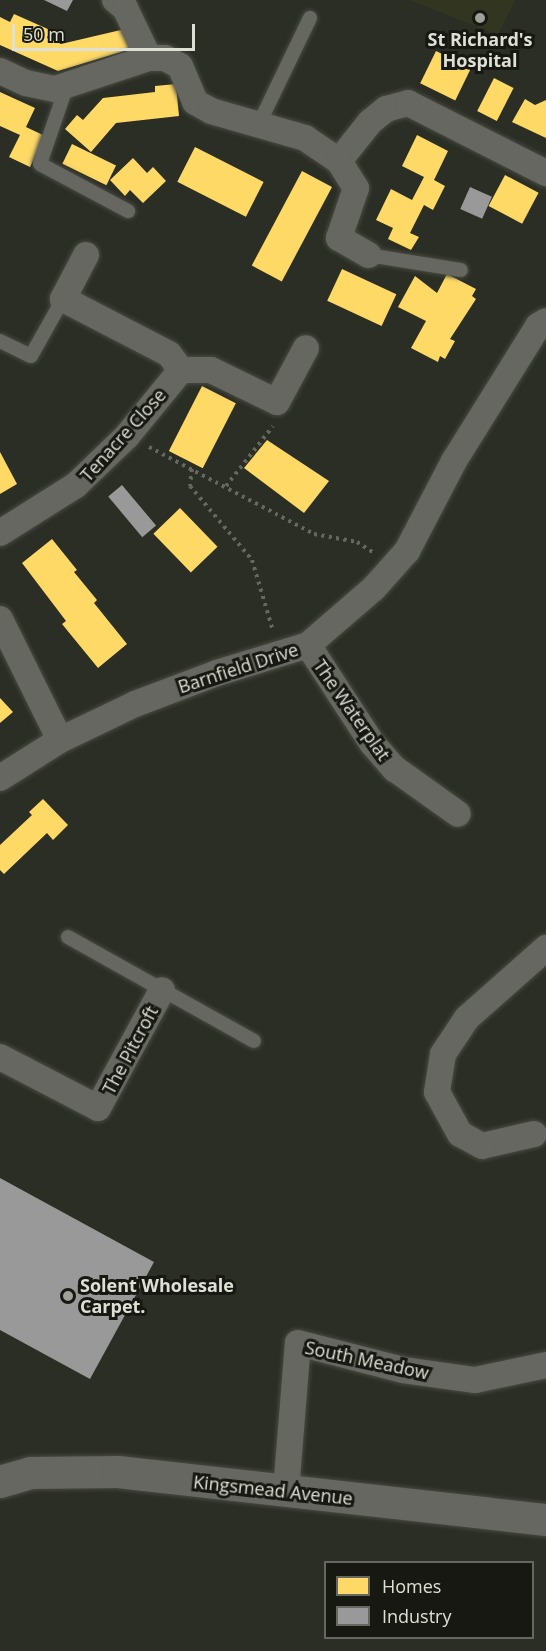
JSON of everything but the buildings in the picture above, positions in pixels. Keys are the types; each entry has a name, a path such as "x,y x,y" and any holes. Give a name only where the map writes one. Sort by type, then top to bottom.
{"street":[{"path":"115,0 125,8 149,58"},
{"path":"0,71 26,83 56,88 149,58 165,58 180,66 195,102 211,111 305,138 339,161 356,188 339,238 368,255"},
{"path":"339,161 370,122 386,109 408,103 546,173"},
{"path":"86,255 63,299 169,354 181,370 211,370 277,402 306,348"},
{"name":"Barnfield Drive","path":"0,778 60,740 146,700 308,645 407,551 454,461 538,326 546,321"},
{"name":"Tenacre Close","path":"0,533 76,485 127,436 181,370"},
{"path":"0,619 60,740"},
{"name":"The Waterplat","path":"308,645 372,743 395,770 459,814"},
{"path":"540,1133 482,1146 460,1134 437,1092 443,1054 467,1018 546,948"},
{"name":"The Pitcroft","path":"0,1057 98,1108 162,990"},
{"name":"South Meadow","path":"286,1491 298,1343 404,1370 475,1380 546,1365"},
{"name":"Kingsmead Avenue","path":"0,1482 32,1473 118,1472 546,1520"}],"lane":[{"path":"258,126 310,18"},
{"path":"68,85 40,164 128,211"},
{"path":"368,255 461,270"},
{"path":"0,341 31,356 63,299"},
{"path":"68,937 254,1041"}],"path":[{"path":"226,487 285,410 277,402"},
{"path":"127,436 314,534 357,542 393,566"},
{"path":"192,469 190,486 252,560 280,654"}],"shaded area":[{"name":"St Richard's Hospital","path":"410,0 515,0 498,35"}],"place":[{"name":"St Richard's Hospital","path":"480,18"},
{"name":"Solent Wholesale Carpet.","path":"68,1296"}]}
